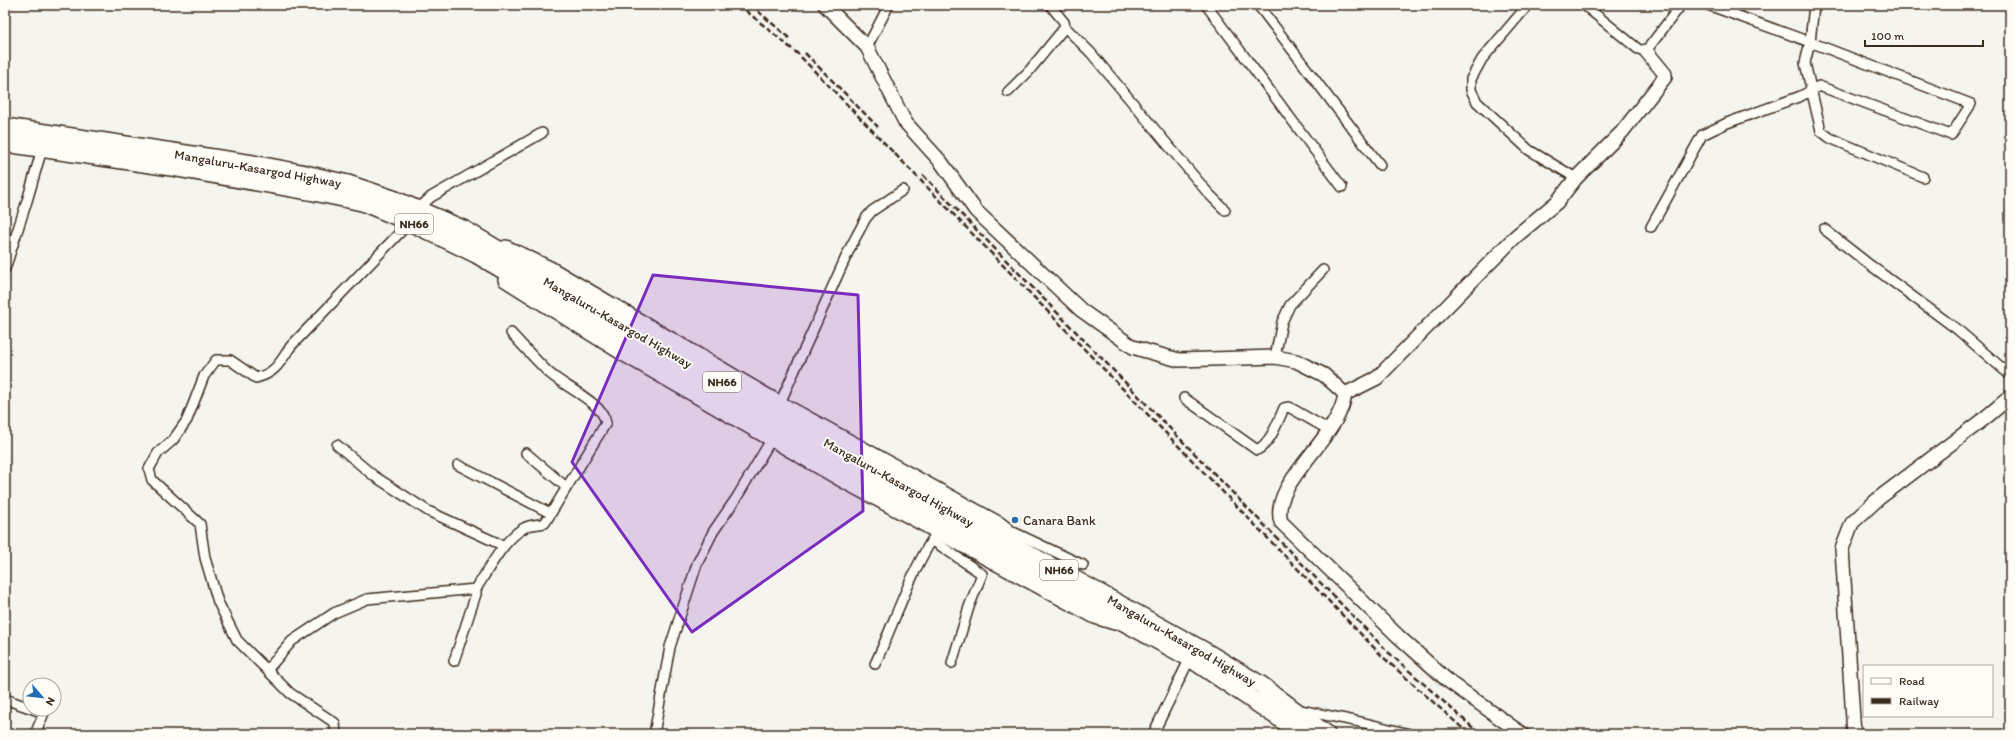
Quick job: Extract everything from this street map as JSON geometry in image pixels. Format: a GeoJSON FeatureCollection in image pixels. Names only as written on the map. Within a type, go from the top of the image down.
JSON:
{"type":"FeatureCollection","features":[{"type":"Feature","properties":{"kind":"highway","name":"Mangaluru-Kasargod Highway"},"geometry":{"type":"LineString","coordinates":[[5,127],[253,164],[348,184],[480,248],[780,420],[1137,629],[1190,658],[1289,722],[1304,734]]}},
{"type":"Feature","properties":{"kind":"highway","name":"Mangaluru-Kasargod Highway"},"geometry":{"type":"LineString","coordinates":[[5,144],[172,167],[314,192],[414,215]]}},
{"type":"Feature","properties":{"kind":"highway","name":"Mangaluru-Kasargod Highway"},"geometry":{"type":"LineString","coordinates":[[780,420],[1020,549],[1206,652],[1261,685],[1289,722],[1326,734]]}},
{"type":"Feature","properties":{"kind":"street"},"geometry":{"type":"LineString","coordinates":[[825,5],[867,47],[905,122],[941,162],[976,211],[1081,310],[1133,347],[1178,360],[1275,357],[1296,361],[1324,375],[1345,394]]}},
{"type":"Feature","properties":{"kind":"street"},"geometry":{"type":"LineString","coordinates":[[867,47],[890,5]]}},
{"type":"Feature","properties":{"kind":"street"},"geometry":{"type":"LineString","coordinates":[[1050,5],[1064,22],[1065,27],[1091,53],[1208,193],[1225,210]]}},
{"type":"Feature","properties":{"kind":"street"},"geometry":{"type":"LineString","coordinates":[[1206,5],[1342,187]]}},
{"type":"Feature","properties":{"kind":"street"},"geometry":{"type":"LineString","coordinates":[[1258,5],[1380,165]]}},
{"type":"Feature","properties":{"kind":"street"},"geometry":{"type":"LineString","coordinates":[[1528,5],[1482,59],[1470,79],[1472,90],[1477,102],[1529,150],[1576,178]]}},
{"type":"Feature","properties":{"kind":"street"},"geometry":{"type":"LineString","coordinates":[[1522,734],[1447,680],[1398,636],[1281,522],[1278,512],[1280,500],[1289,484],[1329,430],[1341,410],[1345,394],[1377,378],[1515,237],[1557,202],[1576,178],[1622,132],[1665,77],[1665,74],[1646,51],[1638,49],[1584,5]]}},
{"type":"Feature","properties":{"kind":"street"},"geometry":{"type":"LineString","coordinates":[[1646,51],[1680,5]]}},
{"type":"Feature","properties":{"kind":"street"},"geometry":{"type":"LineString","coordinates":[[1651,227],[1702,135],[1727,123],[1801,96],[1819,86],[1950,135],[1971,104],[1810,42],[1708,5]]}},
{"type":"Feature","properties":{"kind":"street"},"geometry":{"type":"LineString","coordinates":[[1814,5],[1810,42],[1805,63],[1810,90],[1821,131],[1830,138],[1923,177]]}},
{"type":"Feature","properties":{"kind":"street"},"geometry":{"type":"LineString","coordinates":[[1008,92],[1029,71],[1065,27]]}},
{"type":"Feature","properties":{"kind":"street"},"geometry":{"type":"LineString","coordinates":[[336,734],[335,723],[290,693],[237,640],[218,602],[205,558],[200,524],[152,480],[150,469],[158,453],[173,440],[187,420],[204,376],[216,360],[230,360],[256,378],[268,375],[280,362],[291,346],[431,197],[542,133]]}},
{"type":"Feature","properties":{"kind":"street"},"geometry":{"type":"LineString","coordinates":[[5,269],[42,149]]}},
{"type":"Feature","properties":{"kind":"street"},"geometry":{"type":"LineString","coordinates":[[654,734],[670,647],[697,564],[713,532],[737,497],[780,420],[850,248],[866,218],[872,211],[903,190]]}},
{"type":"Feature","properties":{"kind":"street"},"geometry":{"type":"LineString","coordinates":[[1824,229],[1958,330],[2010,375]]}},
{"type":"Feature","properties":{"kind":"street"},"geometry":{"type":"LineString","coordinates":[[480,248],[492,271],[540,303],[630,358],[780,420],[1083,565]]}},
{"type":"Feature","properties":{"kind":"street"},"geometry":{"type":"LineString","coordinates":[[1275,357],[1282,322],[1290,305],[1324,270]]}},
{"type":"Feature","properties":{"kind":"street"},"geometry":{"type":"LineString","coordinates":[[454,661],[476,594],[476,589],[504,546],[523,528],[545,523],[550,513],[565,493],[566,487],[606,423],[605,416],[588,400],[549,373],[512,334]]}},
{"type":"Feature","properties":{"kind":"street"},"geometry":{"type":"LineString","coordinates":[[1854,734],[1842,548],[1852,523],[1879,498],[1985,418],[2010,397]]}},
{"type":"Feature","properties":{"kind":"street"},"geometry":{"type":"LineString","coordinates":[[1184,398],[1257,450],[1262,447],[1274,430],[1284,408],[1289,407],[1329,430]]}},
{"type":"Feature","properties":{"kind":"street"},"geometry":{"type":"LineString","coordinates":[[780,420],[845,482],[935,536],[1095,617],[1137,629]]}},
{"type":"Feature","properties":{"kind":"street"},"geometry":{"type":"LineString","coordinates":[[337,445],[374,476],[428,511],[504,546]]}},
{"type":"Feature","properties":{"kind":"street"},"geometry":{"type":"LineString","coordinates":[[526,453],[566,487]]}},
{"type":"Feature","properties":{"kind":"street"},"geometry":{"type":"LineString","coordinates":[[458,465],[550,513]]}},
{"type":"Feature","properties":{"kind":"street"},"geometry":{"type":"LineString","coordinates":[[1009,530],[1020,549]]}},
{"type":"Feature","properties":{"kind":"street"},"geometry":{"type":"LineString","coordinates":[[935,536],[982,574],[969,606],[952,663]]}},
{"type":"Feature","properties":{"kind":"street"},"geometry":{"type":"LineString","coordinates":[[875,664],[888,637],[902,598],[935,536]]}},
{"type":"Feature","properties":{"kind":"street"},"geometry":{"type":"LineString","coordinates":[[267,670],[292,641],[334,613],[367,599],[476,589]]}},
{"type":"Feature","properties":{"kind":"street"},"geometry":{"type":"LineString","coordinates":[[1153,734],[1190,658]]}},
{"type":"Feature","properties":{"kind":"street"},"geometry":{"type":"LineString","coordinates":[[5,699],[22,705]]}},
{"type":"Feature","properties":{"kind":"street"},"geometry":{"type":"LineString","coordinates":[[35,734],[42,717]]}},
{"type":"Feature","properties":{"kind":"street"},"geometry":{"type":"LineString","coordinates":[[1289,722],[1365,723],[1410,734]]}},
{"type":"Feature","properties":{"kind":"highlighted area"},"geometry":{"type":"Polygon","coordinates":[[[653,275],[858,295],[863,511],[692,632],[572,462],[653,275]]]}},
{"type":"Feature","properties":{"kind":"railway"},"geometry":{"type":"LineString","coordinates":[[739,5],[798,54],[1384,658],[1469,734]]}},
{"type":"Feature","properties":{"kind":"railway"},"geometry":{"type":"LineString","coordinates":[[751,5],[789,38]]}},
{"type":"Feature","properties":{"kind":"railway"},"geometry":{"type":"LineString","coordinates":[[805,53],[878,127]]}},
{"type":"Feature","properties":{"kind":"railway"},"geometry":{"type":"LineString","coordinates":[[923,175],[1388,652],[1480,734]]}},
{"type":"Feature","properties":{"kind":"place","name":"Canara Bank"},"geometry":{"type":"Point","coordinates":[1015,520]}}]}
